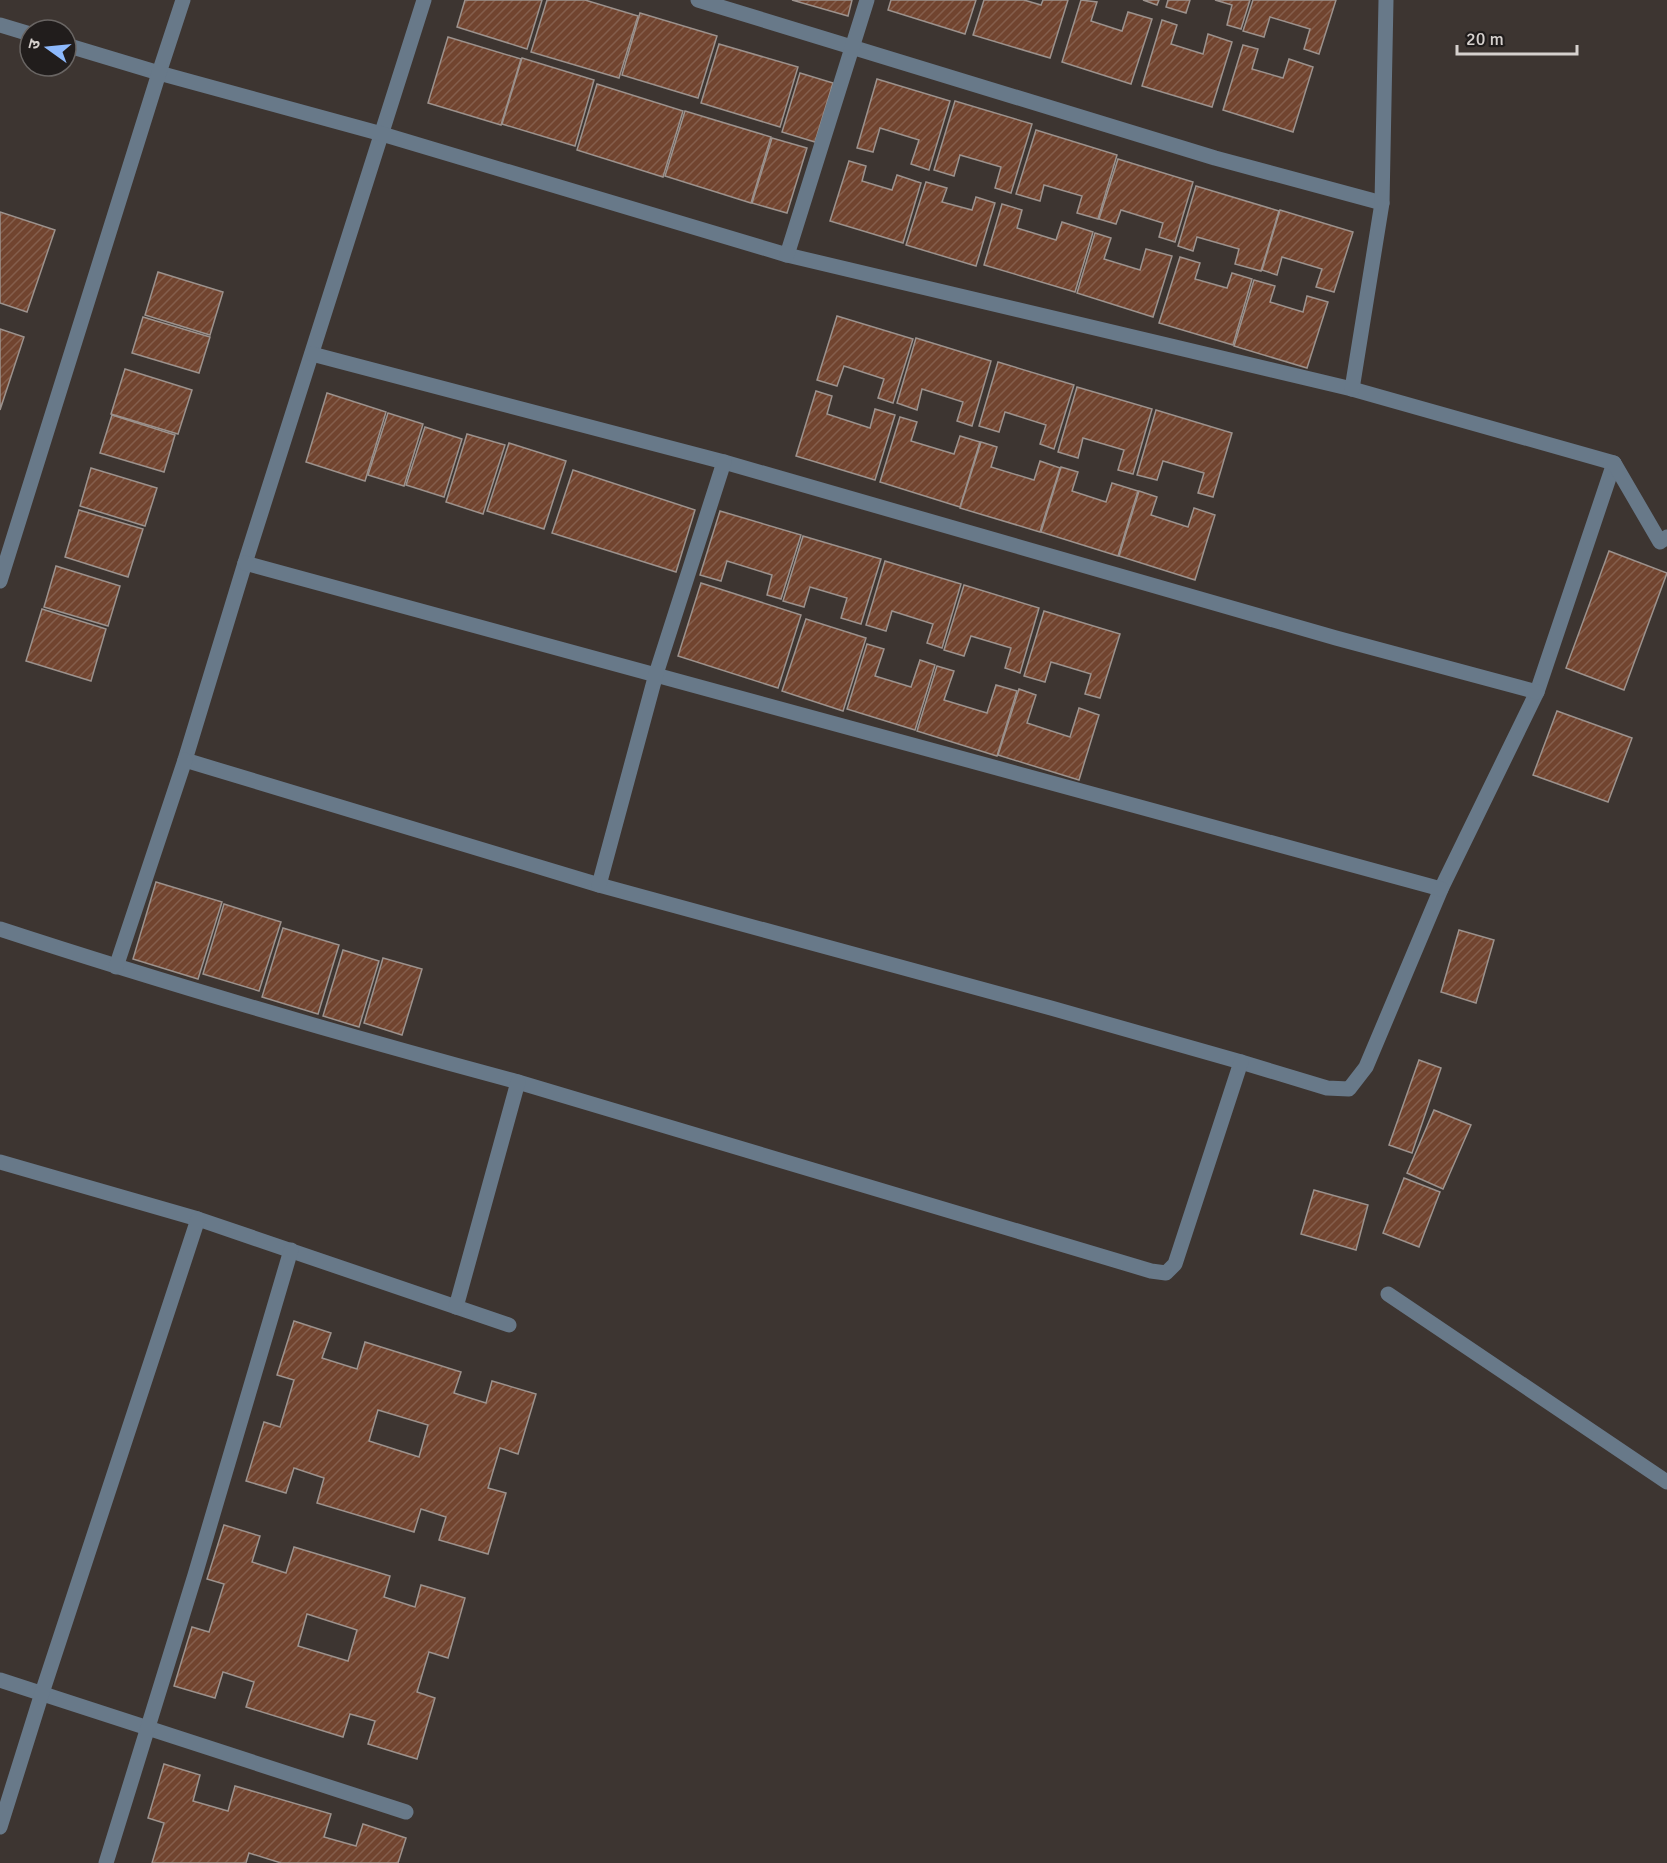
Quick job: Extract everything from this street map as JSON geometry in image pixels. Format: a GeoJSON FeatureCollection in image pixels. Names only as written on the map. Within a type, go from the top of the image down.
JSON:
{"type":"FeatureCollection","features":[{"type":"Feature","properties":{"kind":"street"},"geometry":{"type":"LineString","coordinates":[[0,581],[183,0]]}},
{"type":"Feature","properties":{"kind":"street"},"geometry":{"type":"LineString","coordinates":[[116,967],[185,760],[245,563],[424,0]]}},
{"type":"Feature","properties":{"kind":"street"},"geometry":{"type":"LineString","coordinates":[[698,0],[1215,158],[1382,202]]}},
{"type":"Feature","properties":{"kind":"street"},"geometry":{"type":"LineString","coordinates":[[787,255],[867,0]]}},
{"type":"Feature","properties":{"kind":"street"},"geometry":{"type":"LineString","coordinates":[[1352,389],[1382,202],[1386,0]]}},
{"type":"Feature","properties":{"kind":"street"},"geometry":{"type":"LineString","coordinates":[[0,24],[18,30]]}},
{"type":"Feature","properties":{"kind":"street"},"geometry":{"type":"LineString","coordinates":[[78,49],[382,134],[787,255],[1352,389],[1614,464],[1660,542],[1667,537]]}},
{"type":"Feature","properties":{"kind":"street"},"geometry":{"type":"LineString","coordinates":[[312,354],[724,462],[1336,638],[1537,692]]}},
{"type":"Feature","properties":{"kind":"street"},"geometry":{"type":"LineString","coordinates":[[599,885],[656,674],[724,462]]}},
{"type":"Feature","properties":{"kind":"street"},"geometry":{"type":"LineString","coordinates":[[185,760],[599,885],[1327,1088],[1349,1089],[1366,1067],[1441,889],[1537,692],[1614,464]]}},
{"type":"Feature","properties":{"kind":"street"},"geometry":{"type":"LineString","coordinates":[[245,563],[1441,889]]}},
{"type":"Feature","properties":{"kind":"street"},"geometry":{"type":"LineString","coordinates":[[0,929],[116,967],[518,1082],[1151,1271],[1166,1273],[1175,1264],[1240,1062]]}},
{"type":"Feature","properties":{"kind":"street"},"geometry":{"type":"LineString","coordinates":[[456,1307],[518,1082]]}},
{"type":"Feature","properties":{"kind":"street"},"geometry":{"type":"LineString","coordinates":[[0,1162],[198,1219],[509,1325]]}},
{"type":"Feature","properties":{"kind":"street"},"geometry":{"type":"LineString","coordinates":[[0,1827],[198,1219]]}},
{"type":"Feature","properties":{"kind":"street"},"geometry":{"type":"LineString","coordinates":[[106,1863],[149,1728],[291,1250]]}},
{"type":"Feature","properties":{"kind":"street"},"geometry":{"type":"LineString","coordinates":[[1388,1294],[1667,1482]]}},
{"type":"Feature","properties":{"kind":"street"},"geometry":{"type":"LineString","coordinates":[[0,1680],[406,1812]]}},
{"type":"Feature","properties":{"kind":"building"},"geometry":{"type":"Polygon","coordinates":[[[465,0],[542,0],[527,49],[457,27],[465,0]]]}},
{"type":"Feature","properties":{"kind":"building"},"geometry":{"type":"Polygon","coordinates":[[[547,0],[585,0],[638,16],[619,78],[531,52],[547,0]]]}},
{"type":"Feature","properties":{"kind":"building"},"geometry":{"type":"Polygon","coordinates":[[[792,0],[852,0],[848,16],[792,0]]]}},
{"type":"Feature","properties":{"kind":"building"},"geometry":{"type":"Polygon","coordinates":[[[891,0],[976,0],[965,34],[888,10],[891,0]]]}},
{"type":"Feature","properties":{"kind":"building"},"geometry":{"type":"Polygon","coordinates":[[[984,0],[1024,0],[1041,5],[1043,0],[1068,0],[1050,58],[973,35],[984,0]]]}},
{"type":"Feature","properties":{"kind":"building"},"geometry":{"type":"Polygon","coordinates":[[[1081,0],[1097,2],[1091,21],[1122,31],[1128,12],[1152,19],[1131,84],[1062,62],[1081,0]]]}},
{"type":"Feature","properties":{"kind":"building"},"geometry":{"type":"Polygon","coordinates":[[[1143,0],[1159,0],[1157,5],[1143,0]]]}},
{"type":"Feature","properties":{"kind":"building"},"geometry":{"type":"Polygon","coordinates":[[[1168,0],[1190,0],[1186,13],[1166,7],[1168,0]]]}},
{"type":"Feature","properties":{"kind":"building"},"geometry":{"type":"Polygon","coordinates":[[[1215,0],[1250,0],[1241,29],[1227,25],[1232,5],[1215,0]]]}},
{"type":"Feature","properties":{"kind":"building"},"geometry":{"type":"Polygon","coordinates":[[[1253,0],[1336,0],[1319,54],[1304,49],[1310,29],[1270,17],[1264,37],[1243,31],[1253,0]]]}},
{"type":"Feature","properties":{"kind":"building"},"geometry":{"type":"Polygon","coordinates":[[[640,13],[717,36],[698,98],[622,75],[640,13]]]}},
{"type":"Feature","properties":{"kind":"building"},"geometry":{"type":"Polygon","coordinates":[[[1162,20],[1177,25],[1171,44],[1203,54],[1208,34],[1232,42],[1212,107],[1142,86],[1162,20]]]}},
{"type":"Feature","properties":{"kind":"building"},"geometry":{"type":"Polygon","coordinates":[[[448,37],[521,59],[501,125],[428,103],[448,37]]]}},
{"type":"Feature","properties":{"kind":"building"},"geometry":{"type":"Polygon","coordinates":[[[719,44],[798,67],[780,127],[701,103],[719,44]]]}},
{"type":"Feature","properties":{"kind":"building"},"geometry":{"type":"Polygon","coordinates":[[[1243,45],[1258,49],[1252,69],[1283,78],[1289,59],[1313,67],[1293,132],[1223,110],[1243,45]]]}},
{"type":"Feature","properties":{"kind":"building"},"geometry":{"type":"Polygon","coordinates":[[[522,58],[594,80],[575,146],[502,124],[522,58]]]}},
{"type":"Feature","properties":{"kind":"building"},"geometry":{"type":"Polygon","coordinates":[[[800,73],[833,83],[815,142],[782,132],[800,73]]]}},
{"type":"Feature","properties":{"kind":"building"},"geometry":{"type":"Polygon","coordinates":[[[877,79],[950,101],[929,170],[911,164],[919,140],[880,128],[873,152],[857,148],[877,79]]]}},
{"type":"Feature","properties":{"kind":"building"},"geometry":{"type":"Polygon","coordinates":[[[597,84],[683,111],[663,177],[577,150],[597,84]]]}},
{"type":"Feature","properties":{"kind":"building"},"geometry":{"type":"Polygon","coordinates":[[[955,101],[1032,124],[1011,193],[995,188],[1001,167],[960,155],[954,176],[934,170],[955,101]]]}},
{"type":"Feature","properties":{"kind":"building"},"geometry":{"type":"Polygon","coordinates":[[[685,111],[771,137],[751,203],[665,176],[685,111]]]}},
{"type":"Feature","properties":{"kind":"building"},"geometry":{"type":"Polygon","coordinates":[[[1036,130],[1117,155],[1098,219],[1077,213],[1082,196],[1044,185],[1040,201],[1016,194],[1036,130]]]}},
{"type":"Feature","properties":{"kind":"building"},"geometry":{"type":"Polygon","coordinates":[[[772,138],[807,148],[787,213],[752,203],[772,138]]]}},
{"type":"Feature","properties":{"kind":"building"},"geometry":{"type":"Polygon","coordinates":[[[1118,159],[1193,182],[1175,242],[1159,237],[1163,223],[1121,210],[1116,224],[1099,219],[1118,159]]]}},
{"type":"Feature","properties":{"kind":"building"},"geometry":{"type":"Polygon","coordinates":[[[849,161],[866,166],[862,181],[892,190],[897,175],[921,183],[903,243],[830,221],[849,161]]]}},
{"type":"Feature","properties":{"kind":"building"},"geometry":{"type":"Polygon","coordinates":[[[926,182],[947,188],[942,202],[972,210],[976,197],[995,203],[976,266],[906,245],[926,182]]]}},
{"type":"Feature","properties":{"kind":"building"},"geometry":{"type":"Polygon","coordinates":[[[1196,186],[1279,211],[1261,271],[1235,264],[1239,249],[1197,237],[1193,251],[1178,246],[1196,186]]]}},
{"type":"Feature","properties":{"kind":"building"},"geometry":{"type":"Polygon","coordinates":[[[1002,204],[1022,210],[1017,228],[1056,240],[1062,222],[1093,232],[1075,292],[984,265],[1002,204]]]}},
{"type":"Feature","properties":{"kind":"building"},"geometry":{"type":"Polygon","coordinates":[[[1280,210],[1353,232],[1334,292],[1316,287],[1322,269],[1282,257],[1277,275],[1262,270],[1280,210]]]}},
{"type":"Feature","properties":{"kind":"building"},"geometry":{"type":"Polygon","coordinates":[[[0,212],[55,230],[27,312],[0,303],[0,212]]]}},
{"type":"Feature","properties":{"kind":"building"},"geometry":{"type":"Polygon","coordinates":[[[1095,233],[1111,238],[1104,259],[1140,270],[1146,249],[1172,256],[1153,317],[1077,293],[1095,233]]]}},
{"type":"Feature","properties":{"kind":"building"},"geometry":{"type":"Polygon","coordinates":[[[1180,257],[1200,263],[1195,279],[1227,288],[1232,273],[1252,279],[1233,345],[1159,323],[1180,257]]]}},
{"type":"Feature","properties":{"kind":"building"},"geometry":{"type":"Polygon","coordinates":[[[158,272],[223,292],[210,335],[145,315],[158,272]]]}},
{"type":"Feature","properties":{"kind":"building"},"geometry":{"type":"Polygon","coordinates":[[[1254,280],[1275,286],[1270,302],[1303,312],[1307,296],[1328,302],[1307,368],[1234,346],[1254,280]]]}},
{"type":"Feature","properties":{"kind":"building"},"geometry":{"type":"Polygon","coordinates":[[[837,316],[913,339],[893,403],[878,398],[884,379],[844,366],[837,386],[817,380],[837,316]]]}},
{"type":"Feature","properties":{"kind":"building"},"geometry":{"type":"Polygon","coordinates":[[[143,317],[210,337],[199,373],[132,353],[143,317]]]}},
{"type":"Feature","properties":{"kind":"building"},"geometry":{"type":"Polygon","coordinates":[[[0,329],[24,337],[0,410],[0,329]]]}},
{"type":"Feature","properties":{"kind":"building"},"geometry":{"type":"Polygon","coordinates":[[[916,338],[991,361],[972,426],[957,421],[963,402],[922,389],[917,410],[897,403],[916,338]]]}},
{"type":"Feature","properties":{"kind":"building"},"geometry":{"type":"Polygon","coordinates":[[[998,362],[1074,385],[1054,449],[1040,444],[1046,425],[1005,412],[999,432],[979,426],[998,362]]]}},
{"type":"Feature","properties":{"kind":"building"},"geometry":{"type":"Polygon","coordinates":[[[125,369],[192,390],[178,434],[111,414],[125,369]]]}},
{"type":"Feature","properties":{"kind":"building"},"geometry":{"type":"Polygon","coordinates":[[[1077,387],[1152,409],[1133,474],[1118,470],[1124,450],[1083,438],[1078,458],[1058,452],[1077,387]]]}},
{"type":"Feature","properties":{"kind":"building"},"geometry":{"type":"Polygon","coordinates":[[[816,391],[832,396],[827,414],[870,428],[875,409],[895,415],[875,480],[796,456],[816,391]]]}},
{"type":"Feature","properties":{"kind":"building"},"geometry":{"type":"Polygon","coordinates":[[[327,393],[386,412],[365,481],[306,462],[327,393]]]}},
{"type":"Feature","properties":{"kind":"building"},"geometry":{"type":"Polygon","coordinates":[[[1156,410],[1232,433],[1213,497],[1198,493],[1204,473],[1163,461],[1157,480],[1137,475],[1156,410]]]}},
{"type":"Feature","properties":{"kind":"building"},"geometry":{"type":"Polygon","coordinates":[[[388,413],[423,424],[404,486],[368,475],[388,413]]]}},
{"type":"Feature","properties":{"kind":"building"},"geometry":{"type":"Polygon","coordinates":[[[112,415],[175,435],[164,472],[100,453],[112,415]]]}},
{"type":"Feature","properties":{"kind":"building"},"geometry":{"type":"Polygon","coordinates":[[[900,417],[917,422],[911,441],[954,454],[960,436],[980,442],[960,507],[880,482],[900,417]]]}},
{"type":"Feature","properties":{"kind":"building"},"geometry":{"type":"Polygon","coordinates":[[[425,427],[462,439],[444,497],[406,485],[425,427]]]}},
{"type":"Feature","properties":{"kind":"building"},"geometry":{"type":"Polygon","coordinates":[[[467,434],[505,445],[483,514],[446,502],[467,434]]]}},
{"type":"Feature","properties":{"kind":"building"},"geometry":{"type":"Polygon","coordinates":[[[981,442],[997,447],[991,467],[1034,480],[1040,461],[1060,468],[1040,532],[960,508],[981,442]]]}},
{"type":"Feature","properties":{"kind":"building"},"geometry":{"type":"Polygon","coordinates":[[[509,443],[566,461],[544,529],[487,511],[509,443]]]}},
{"type":"Feature","properties":{"kind":"building"},"geometry":{"type":"Polygon","coordinates":[[[1061,467],[1078,472],[1072,491],[1106,502],[1112,483],[1138,491],[1118,556],[1041,532],[1061,467]]]}},
{"type":"Feature","properties":{"kind":"building"},"geometry":{"type":"Polygon","coordinates":[[[91,468],[157,488],[145,526],[80,506],[91,468]]]}},
{"type":"Feature","properties":{"kind":"building"},"geometry":{"type":"Polygon","coordinates":[[[573,470],[695,510],[676,572],[552,533],[573,470]]]}},
{"type":"Feature","properties":{"kind":"building"},"geometry":{"type":"Polygon","coordinates":[[[1139,491],[1157,497],[1151,515],[1188,527],[1194,508],[1215,515],[1195,580],[1119,556],[1139,491]]]}},
{"type":"Feature","properties":{"kind":"building"},"geometry":{"type":"Polygon","coordinates":[[[79,510],[143,529],[128,577],[65,557],[79,510]]]}},
{"type":"Feature","properties":{"kind":"building"},"geometry":{"type":"Polygon","coordinates":[[[720,511],[801,535],[781,599],[767,595],[772,575],[727,561],[721,581],[700,575],[720,511]]]}},
{"type":"Feature","properties":{"kind":"building"},"geometry":{"type":"Polygon","coordinates":[[[803,536],[881,559],[861,624],[841,618],[847,598],[810,587],[804,607],[783,601],[803,536]]]}},
{"type":"Feature","properties":{"kind":"building"},"geometry":{"type":"Polygon","coordinates":[[[1609,551],[1667,573],[1624,690],[1566,668],[1609,551]]]}},
{"type":"Feature","properties":{"kind":"building"},"geometry":{"type":"Polygon","coordinates":[[[885,561],[961,584],[942,648],[927,643],[933,624],[892,611],[886,631],[866,625],[885,561]]]}},
{"type":"Feature","properties":{"kind":"building"},"geometry":{"type":"Polygon","coordinates":[[[56,566],[120,586],[108,626],[44,607],[56,566]]]}},
{"type":"Feature","properties":{"kind":"building"},"geometry":{"type":"Polygon","coordinates":[[[701,583],[801,615],[778,688],[678,656],[701,583]]]}},
{"type":"Feature","properties":{"kind":"building"},"geometry":{"type":"Polygon","coordinates":[[[964,585],[1039,608],[1020,673],[1005,668],[1011,648],[971,636],[964,656],[944,650],[964,585]]]}},
{"type":"Feature","properties":{"kind":"building"},"geometry":{"type":"Polygon","coordinates":[[[42,609],[106,629],[91,681],[26,661],[42,609]]]}},
{"type":"Feature","properties":{"kind":"building"},"geometry":{"type":"Polygon","coordinates":[[[1044,611],[1120,634],[1100,698],[1085,694],[1091,674],[1051,662],[1045,682],[1024,676],[1044,611]]]}},
{"type":"Feature","properties":{"kind":"building"},"geometry":{"type":"Polygon","coordinates":[[[806,619],[866,638],[843,711],[782,691],[806,619]]]}},
{"type":"Feature","properties":{"kind":"building"},"geometry":{"type":"Polygon","coordinates":[[[867,644],[884,649],[875,676],[911,687],[920,660],[935,665],[915,730],[847,709],[867,644]]]}},
{"type":"Feature","properties":{"kind":"building"},"geometry":{"type":"Polygon","coordinates":[[[937,666],[954,671],[944,700],[987,713],[996,685],[1017,691],[997,756],[917,731],[937,666]]]}},
{"type":"Feature","properties":{"kind":"building"},"geometry":{"type":"Polygon","coordinates":[[[1019,689],[1036,695],[1027,723],[1070,737],[1079,708],[1099,715],[1079,780],[998,755],[1019,689]]]}},
{"type":"Feature","properties":{"kind":"building"},"geometry":{"type":"Polygon","coordinates":[[[1557,711],[1632,738],[1608,802],[1533,775],[1557,711]]]}},
{"type":"Feature","properties":{"kind":"building"},"geometry":{"type":"Polygon","coordinates":[[[156,882],[222,902],[198,979],[133,959],[156,882]]]}},
{"type":"Feature","properties":{"kind":"building"},"geometry":{"type":"Polygon","coordinates":[[[224,904],[281,922],[259,991],[203,974],[224,904]]]}},
{"type":"Feature","properties":{"kind":"building"},"geometry":{"type":"Polygon","coordinates":[[[283,928],[339,945],[318,1014],[262,997],[283,928]]]}},
{"type":"Feature","properties":{"kind":"building"},"geometry":{"type":"Polygon","coordinates":[[[1459,930],[1494,940],[1476,1003],[1441,992],[1459,930]]]}},
{"type":"Feature","properties":{"kind":"building"},"geometry":{"type":"Polygon","coordinates":[[[343,950],[379,961],[359,1027],[323,1016],[343,950]]]}},
{"type":"Feature","properties":{"kind":"building"},"geometry":{"type":"Polygon","coordinates":[[[383,958],[422,969],[402,1035],[364,1023],[383,958]]]}},
{"type":"Feature","properties":{"kind":"building"},"geometry":{"type":"Polygon","coordinates":[[[1419,1060],[1441,1068],[1412,1153],[1389,1145],[1419,1060]]]}},
{"type":"Feature","properties":{"kind":"building"},"geometry":{"type":"Polygon","coordinates":[[[1434,1110],[1471,1125],[1443,1189],[1407,1173],[1434,1110]]]}},
{"type":"Feature","properties":{"kind":"building"},"geometry":{"type":"Polygon","coordinates":[[[1404,1178],[1440,1192],[1419,1247],[1383,1233],[1404,1178]]]}},
{"type":"Feature","properties":{"kind":"building"},"geometry":{"type":"Polygon","coordinates":[[[1314,1190],[1368,1205],[1356,1250],[1301,1234],[1314,1190]]]}},
{"type":"Feature","properties":{"kind":"building"},"geometry":{"type":"Polygon","coordinates":[[[294,1321],[331,1333],[322,1358],[357,1369],[365,1342],[461,1372],[454,1393],[486,1403],[492,1381],[536,1394],[518,1454],[500,1448],[488,1488],[506,1493],[488,1554],[439,1540],[446,1517],[421,1509],[414,1532],[317,1503],[324,1478],[294,1468],[286,1493],[246,1481],[264,1422],[280,1427],[294,1380],[277,1375],[294,1321]],[[378,1410],[369,1441],[419,1457],[428,1425],[378,1410]]]}},
{"type":"Feature","properties":{"kind":"building"},"geometry":{"type":"Polygon","coordinates":[[[224,1525],[260,1536],[252,1562],[286,1573],[294,1547],[390,1576],[384,1597],[415,1607],[421,1585],[465,1598],[448,1658],[429,1652],[417,1692],[435,1698],[417,1759],[368,1744],[375,1721],[350,1714],[343,1737],[246,1707],[254,1682],[223,1672],[215,1698],[174,1686],[192,1627],[209,1632],[224,1584],[207,1579],[224,1525]],[[307,1614],[298,1646],[348,1661],[357,1630],[307,1614]]]}},
{"type":"Feature","properties":{"kind":"building"},"geometry":{"type":"Polygon","coordinates":[[[164,1764],[200,1775],[193,1801],[228,1811],[235,1786],[331,1814],[324,1837],[356,1846],[363,1824],[406,1838],[398,1863],[281,1863],[249,1853],[246,1863],[152,1863],[164,1823],[148,1818],[164,1764]]]}}]}
